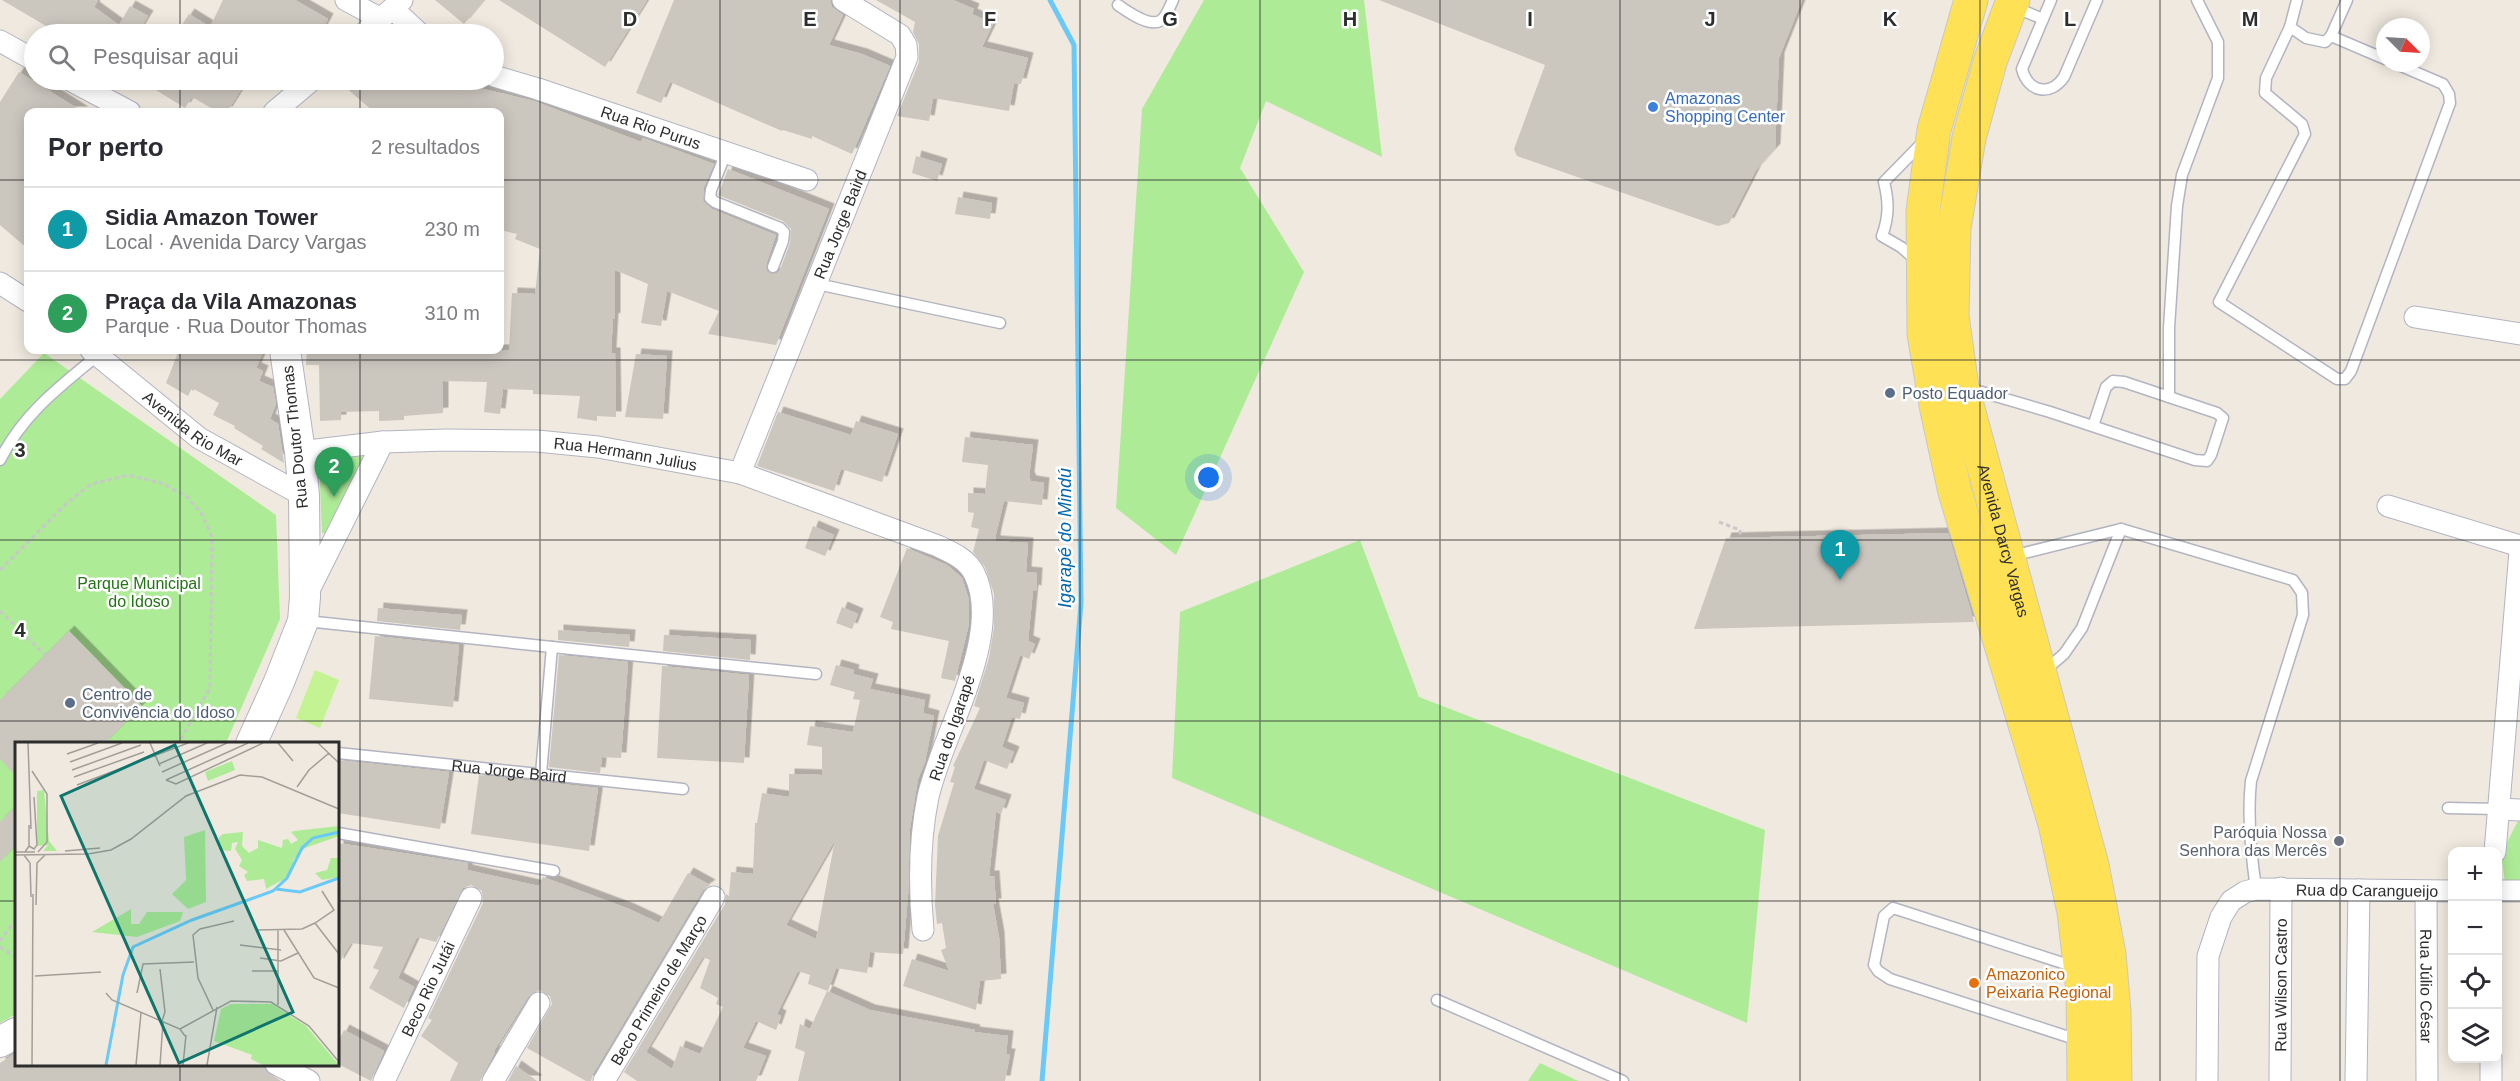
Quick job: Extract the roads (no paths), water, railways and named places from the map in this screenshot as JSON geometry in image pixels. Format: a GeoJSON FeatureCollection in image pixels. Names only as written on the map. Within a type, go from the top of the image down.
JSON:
{"type":"FeatureCollection","features":[{"type":"Feature","properties":{"kind":"main road","name":"Avenida Darcy Vargas"},"geometry":{"type":"LineString","coordinates":[[1971,0],[1934,130],[1923,211],[1921,265],[1924,334],[1937,410],[1955,492],[2055,824],[2074,912],[2081,969],[2085,1042],[2084,1081]]}},
{"type":"Feature","properties":{"kind":"main road","name":"Avenida Darcy Vargas"},"geometry":{"type":"LineString","coordinates":[[2012,3],[1990,62],[1969,138],[1954,228],[1952,316],[1962,387],[2092,866],[2109,954],[2114,1011],[2115,1081]]}},
{"type":"Feature","properties":{"kind":"street"},"geometry":{"type":"LineString","coordinates":[[345,0],[392,9],[409,24]]}},
{"type":"Feature","properties":{"kind":"street","name":"Rua Jorge Baird"},"geometry":{"type":"LineString","coordinates":[[740,473],[907,57],[906,45],[900,35],[843,0]]}},
{"type":"Feature","properties":{"kind":"street"},"geometry":{"type":"LineString","coordinates":[[375,24],[392,9]]}},
{"type":"Feature","properties":{"kind":"street"},"geometry":{"type":"LineString","coordinates":[[0,41],[24,54]]}},
{"type":"Feature","properties":{"kind":"street","name":"Rua Rio Purus"},"geometry":{"type":"LineString","coordinates":[[504,79],[807,180]]}},
{"type":"Feature","properties":{"kind":"street"},"geometry":{"type":"LineString","coordinates":[[89,90],[122,108]]}},
{"type":"Feature","properties":{"kind":"street"},"geometry":{"type":"LineString","coordinates":[[279,108],[300,90]]}},
{"type":"Feature","properties":{"kind":"street"},"geometry":{"type":"LineString","coordinates":[[0,283],[24,298]]}},
{"type":"Feature","properties":{"kind":"street"},"geometry":{"type":"LineString","coordinates":[[2415,317],[2520,334]]}},
{"type":"Feature","properties":{"kind":"street","name":"Avenida Rio Mar"},"geometry":{"type":"LineString","coordinates":[[97,354],[200,438],[304,496]]}},
{"type":"Feature","properties":{"kind":"street","name":"Rua Doutor Thomas"},"geometry":{"type":"LineString","coordinates":[[286,354],[304,496],[304,609]]}},
{"type":"Feature","properties":{"kind":"street","name":"Rua Hermann Julius"},"geometry":{"type":"LineString","coordinates":[[300,452],[382,442],[537,441],[598,447],[740,473],[938,546]]}},
{"type":"Feature","properties":{"kind":"street","name":"Rua Doutor Thomas"},"geometry":{"type":"LineString","coordinates":[[252,742],[279,682],[304,609],[382,442]]}},
{"type":"Feature","properties":{"kind":"street"},"geometry":{"type":"LineString","coordinates":[[2388,506],[2520,546]]}},
{"type":"Feature","properties":{"kind":"street","name":"Rua do Igarapé"},"geometry":{"type":"LineString","coordinates":[[923,930],[920,900],[921,845],[928,797],[978,650],[983,609],[974,571],[960,556],[938,546]]}},
{"type":"Feature","properties":{"kind":"street"},"geometry":{"type":"LineString","coordinates":[[2495,847],[2520,552]]}},
{"type":"Feature","properties":{"kind":"street"},"geometry":{"type":"LineString","coordinates":[[2499,809],[2520,810]]}},
{"type":"Feature","properties":{"kind":"street","name":"Rua Wilson Castro"},"geometry":{"type":"LineString","coordinates":[[2280,1081],[2282,888]]}},
{"type":"Feature","properties":{"kind":"street"},"geometry":{"type":"LineString","coordinates":[[2207,1081],[2208,956],[2221,917],[2231,901],[2245,892],[2256,889]]}},
{"type":"Feature","properties":{"kind":"street","name":"Rua do Carangueijo"},"geometry":{"type":"LineString","coordinates":[[2256,889],[2448,891]]}},
{"type":"Feature","properties":{"kind":"street"},"geometry":{"type":"LineString","coordinates":[[2356,1081],[2359,890]]}},
{"type":"Feature","properties":{"kind":"street"},"geometry":{"type":"LineString","coordinates":[[2502,891],[2520,891]]}},
{"type":"Feature","properties":{"kind":"street","name":"Rua Júlio César"},"geometry":{"type":"LineString","coordinates":[[2426,892],[2427,1081]]}},
{"type":"Feature","properties":{"kind":"street","name":"Beco Primeiro de Março"},"geometry":{"type":"LineString","coordinates":[[604,1081],[714,897]]}},
{"type":"Feature","properties":{"kind":"street","name":"Beco Rio Jutái"},"geometry":{"type":"LineString","coordinates":[[384,1081],[471,898]]}},
{"type":"Feature","properties":{"kind":"street"},"geometry":{"type":"LineString","coordinates":[[493,1081],[539,1003]]}},
{"type":"Feature","properties":{"kind":"street"},"geometry":{"type":"LineString","coordinates":[[0,1042],[15,1034]]}},
{"type":"Feature","properties":{"kind":"street"},"geometry":{"type":"LineString","coordinates":[[2491,1063],[2491,1081]]}},
{"type":"Feature","properties":{"kind":"street"},"geometry":{"type":"LineString","coordinates":[[278,1066],[309,1081]]}},
{"type":"Feature","properties":{"kind":"lane"},"geometry":{"type":"LineString","coordinates":[[1118,5],[1152,22],[1159,22],[1173,0]]}},
{"type":"Feature","properties":{"kind":"lane"},"geometry":{"type":"LineString","coordinates":[[2051,0],[2022,69],[2029,82],[2042,90],[2055,88],[2064,77],[2097,0]]}},
{"type":"Feature","properties":{"kind":"lane"},"geometry":{"type":"LineString","coordinates":[[2169,397],[2169,328],[2177,206],[2182,175],[2218,78],[2218,42],[2198,0]]}},
{"type":"Feature","properties":{"kind":"lane"},"geometry":{"type":"LineString","coordinates":[[2297,0],[2290,27],[2266,78],[2265,93],[2302,124],[2305,134],[2219,302],[2337,379],[2344,379],[2351,371],[2450,103],[2449,94],[2443,84],[2415,72]]}},
{"type":"Feature","properties":{"kind":"lane"},"geometry":{"type":"LineString","coordinates":[[2290,27],[2306,38],[2325,42],[2331,36],[2347,0]]}},
{"type":"Feature","properties":{"kind":"lane"},"geometry":{"type":"LineString","coordinates":[[2012,3],[2043,20]]}},
{"type":"Feature","properties":{"kind":"lane"},"geometry":{"type":"LineString","coordinates":[[2331,36],[2376,55]]}},
{"type":"Feature","properties":{"kind":"lane"},"geometry":{"type":"LineString","coordinates":[[1921,265],[1901,246],[1882,236],[1887,223],[1889,203],[1884,182],[1934,130]]}},
{"type":"Feature","properties":{"kind":"lane"},"geometry":{"type":"LineString","coordinates":[[726,153],[711,190],[711,198],[715,202],[780,228],[784,232],[773,267]]}},
{"type":"Feature","properties":{"kind":"lane"},"geometry":{"type":"LineString","coordinates":[[817,284],[1000,323]]}},
{"type":"Feature","properties":{"kind":"lane"},"geometry":{"type":"LineString","coordinates":[[0,460],[11,438],[25,420],[93,354]]}},
{"type":"Feature","properties":{"kind":"lane"},"geometry":{"type":"LineString","coordinates":[[1962,387],[2093,426],[2194,460],[2207,460],[2211,455],[2223,418],[2217,413],[2124,382],[2113,381],[2106,387],[2093,426]]}},
{"type":"Feature","properties":{"kind":"lane"},"geometry":{"type":"LineString","coordinates":[[2008,556],[2121,529],[2293,580],[2302,593],[2303,615],[2251,781],[2251,841],[2256,889]]}},
{"type":"Feature","properties":{"kind":"lane"},"geometry":{"type":"LineString","coordinates":[[2040,674],[2064,654],[2082,628],[2121,529]]}},
{"type":"Feature","properties":{"kind":"lane"},"geometry":{"type":"LineString","coordinates":[[304,609],[552,647],[816,674]]}},
{"type":"Feature","properties":{"kind":"lane"},"geometry":{"type":"LineString","coordinates":[[541,774],[552,647]]}},
{"type":"Feature","properties":{"kind":"lane","name":"Rua Jorge Baird"},"geometry":{"type":"LineString","coordinates":[[339,753],[683,789]]}},
{"type":"Feature","properties":{"kind":"lane"},"geometry":{"type":"LineString","coordinates":[[2448,807],[2499,809]]}},
{"type":"Feature","properties":{"kind":"lane"},"geometry":{"type":"LineString","coordinates":[[339,833],[554,871]]}},
{"type":"Feature","properties":{"kind":"lane"},"geometry":{"type":"LineString","coordinates":[[2081,969],[1893,908],[1884,916],[1874,965],[1878,971],[1890,979],[2085,1042]]}},
{"type":"Feature","properties":{"kind":"lane"},"geometry":{"type":"LineString","coordinates":[[1437,999],[1623,1081]]}},
{"type":"Feature","properties":{"kind":"waterway","name":"Igarapé do Mindú"},"geometry":{"type":"LineString","coordinates":[[1042,1081],[1081,603],[1074,45],[1050,0]]}},
{"type":"Feature","properties":{"kind":"place","name":"Amazonas Shopping Center"},"geometry":{"type":"Point","coordinates":[1653,107]}},
{"type":"Feature","properties":{"kind":"place","name":"Posto Equador"},"geometry":{"type":"Point","coordinates":[1890,393]}},
{"type":"Feature","properties":{"kind":"place","name":"Praça da Vila Amazonas"},"geometry":{"type":"Point","coordinates":[334,497]}},
{"type":"Feature","properties":{"kind":"place","name":"Sidia Amazon Tower"},"geometry":{"type":"Point","coordinates":[1840,580]}},
{"type":"Feature","properties":{"kind":"place","name":"Centro de Convivência do Idoso"},"geometry":{"type":"Point","coordinates":[70,703]}},
{"type":"Feature","properties":{"kind":"place","name":"Paróquia Nossa Senhora das Mercês"},"geometry":{"type":"Point","coordinates":[2339,841]}},
{"type":"Feature","properties":{"kind":"place","name":"Amazonico Peixaria Regional"},"geometry":{"type":"Point","coordinates":[1974,983]}},
{"type":"Feature","properties":{"kind":"park label","name":"Parque Municipal do Idoso"},"geometry":{"type":"Point","coordinates":[139,592]}}]}
